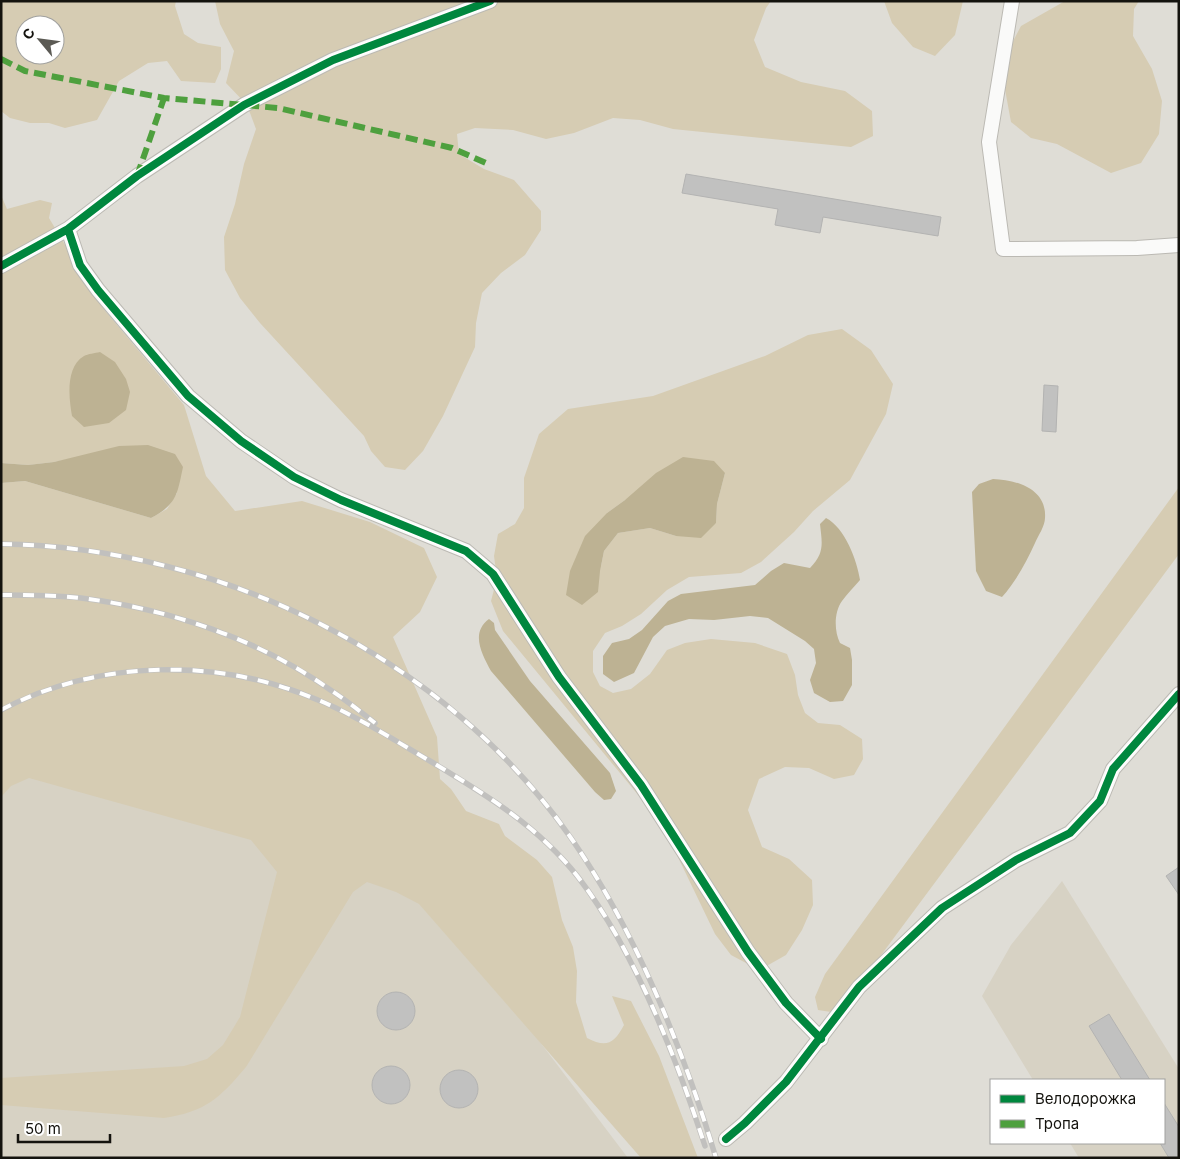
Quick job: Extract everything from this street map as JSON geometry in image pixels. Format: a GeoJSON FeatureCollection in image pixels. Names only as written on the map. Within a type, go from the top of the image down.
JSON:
{"type":"FeatureCollection","features":[{"type":"Feature","properties":{"kind":"street"},"geometry":{"type":"LineString","coordinates":[[1,266],[68,229],[137,176],[244,105],[333,60],[490,1]]}},
{"type":"Feature","properties":{"kind":"street"},"geometry":{"type":"LineString","coordinates":[[1012,1],[988,142],[1002,249],[1137,248],[1179,245]]}},
{"type":"Feature","properties":{"kind":"street"},"geometry":{"type":"LineString","coordinates":[[68,229],[80,265],[98,290],[188,396],[241,440],[294,477],[341,500],[466,551],[493,574],[559,677],[641,785],[748,952],[786,1003],[821,1039]]}},
{"type":"Feature","properties":{"kind":"street"},"geometry":{"type":"LineString","coordinates":[[726,1140],[786,1082],[821,1039],[859,987],[942,908],[1016,860],[1070,833],[1100,801],[1113,769],[1179,694]]}},
{"type":"Feature","properties":{"kind":"shaded area"},"geometry":{"type":"Polygon","coordinates":[[[1,1],[176,1],[175,6],[184,34],[198,43],[221,47],[221,69],[215,83],[181,81],[167,61],[148,63],[119,81],[97,120],[65,128],[49,123],[30,123],[10,118],[1,111],[1,1]]]}},
{"type":"Feature","properties":{"kind":"shaded area"},"geometry":{"type":"Polygon","coordinates":[[[215,1],[771,1],[766,8],[754,40],[765,67],[801,82],[845,91],[872,111],[873,136],[851,147],[673,129],[640,120],[613,118],[574,133],[546,139],[513,130],[475,128],[457,134],[459,154],[484,169],[514,180],[541,211],[541,230],[525,255],[501,273],[482,293],[476,323],[475,347],[443,416],[423,451],[405,470],[385,467],[371,451],[364,436],[260,323],[240,298],[225,270],[224,237],[235,204],[244,164],[256,129],[247,105],[226,83],[234,51],[220,24],[215,1]]]}},
{"type":"Feature","properties":{"kind":"shaded area"},"geometry":{"type":"Polygon","coordinates":[[[884,1],[963,1],[955,35],[935,56],[913,47],[892,23],[884,1]]]}},
{"type":"Feature","properties":{"kind":"shaded area"},"geometry":{"type":"Polygon","coordinates":[[[1065,1],[1139,1],[1134,9],[1133,36],[1152,69],[1162,101],[1159,134],[1141,163],[1111,173],[1057,144],[1031,138],[1011,122],[1004,84],[1010,47],[1021,26],[1065,1]]]}},
{"type":"Feature","properties":{"kind":"shaded area"},"geometry":{"type":"Polygon","coordinates":[[[1,195],[7,209],[40,200],[52,203],[49,218],[102,307],[184,405],[206,476],[235,511],[302,501],[370,522],[424,548],[437,577],[420,612],[393,637],[437,737],[440,779],[451,789],[466,811],[499,824],[505,836],[537,860],[552,877],[562,920],[573,947],[577,971],[576,1002],[587,1038],[599,1043],[613,1040],[624,1025],[612,996],[631,1001],[659,1056],[698,1158],[641,1158],[419,904],[396,892],[367,882],[353,892],[246,1067],[211,1102],[190,1112],[164,1118],[1,1105],[1,1078],[184,1066],[207,1059],[223,1045],[240,1017],[277,872],[251,840],[29,778],[11,786],[1,797],[1,483],[25,481],[151,518],[167,509],[177,493],[85,456],[28,465],[1,463],[1,195]]]}},
{"type":"Feature","properties":{"kind":"shaded area"},"geometry":{"type":"Polygon","coordinates":[[[842,329],[871,350],[893,384],[886,414],[850,480],[813,511],[794,532],[761,562],[741,573],[689,577],[667,590],[641,614],[622,626],[605,633],[593,651],[593,672],[600,686],[613,693],[631,689],[650,674],[667,650],[685,643],[711,639],[755,643],[787,654],[795,675],[798,695],[805,713],[818,723],[840,725],[862,739],[863,759],[854,775],[834,779],[809,768],[785,767],[759,779],[748,810],[762,847],[789,859],[812,880],[813,905],[802,930],[786,955],[763,968],[746,963],[731,955],[715,934],[662,824],[503,631],[491,601],[497,578],[494,556],[498,534],[515,524],[524,508],[524,478],[539,434],[568,409],[653,396],[765,356],[808,335],[842,329]],[[725,473],[625,500],[607,513],[600,571],[604,551],[618,533],[650,528],[676,536],[716,523],[717,504],[725,473]]]}},
{"type":"Feature","properties":{"kind":"shaded area"},"geometry":{"type":"Polygon","coordinates":[[[100,352],[115,362],[126,379],[130,392],[126,410],[109,423],[84,427],[72,416],[69,392],[71,375],[78,361],[84,356],[100,352]]]}},
{"type":"Feature","properties":{"kind":"shaded area"},"geometry":{"type":"Polygon","coordinates":[[[148,445],[175,454],[183,467],[177,492],[171,503],[151,518],[25,481],[1,483],[1,463],[28,465],[54,462],[119,446],[148,445]]]}},
{"type":"Feature","properties":{"kind":"shaded area"},"geometry":{"type":"Polygon","coordinates":[[[683,457],[714,461],[725,473],[717,504],[716,523],[701,538],[676,536],[650,528],[618,533],[604,551],[598,592],[582,605],[566,595],[570,571],[585,536],[607,513],[656,473],[683,457]]]}},
{"type":"Feature","properties":{"kind":"shaded area"},"geometry":{"type":"Polygon","coordinates":[[[993,479],[1012,481],[1036,493],[1044,508],[1045,518],[1028,558],[1012,585],[1002,597],[986,591],[976,571],[972,492],[979,484],[993,479]]]}},
{"type":"Feature","properties":{"kind":"shaded area"},"geometry":{"type":"Polygon","coordinates":[[[1179,487],[1179,554],[844,1005],[831,1012],[818,1010],[815,997],[825,974],[1179,487]]]}},
{"type":"Feature","properties":{"kind":"shaded area"},"geometry":{"type":"Polygon","coordinates":[[[826,518],[839,529],[849,545],[860,580],[839,605],[836,616],[838,638],[840,643],[850,648],[852,660],[852,685],[843,701],[830,702],[814,693],[810,680],[816,663],[814,649],[805,641],[768,618],[750,616],[714,620],[689,619],[665,626],[653,637],[634,673],[614,682],[603,674],[603,656],[612,643],[629,639],[642,630],[668,601],[681,594],[755,585],[784,563],[810,568],[815,563],[820,552],[822,542],[820,524],[826,518]]]}},
{"type":"Feature","properties":{"kind":"shaded area"},"geometry":{"type":"Polygon","coordinates":[[[489,619],[494,623],[495,630],[530,681],[610,773],[616,791],[611,799],[604,800],[595,792],[491,671],[481,651],[479,637],[483,625],[489,619]]]}},
{"type":"Feature","properties":{"kind":"shaded area"},"geometry":{"type":"Polygon","coordinates":[[[1,760],[423,888],[628,1158],[1,1158],[1,760]]]}},
{"type":"Feature","properties":{"kind":"shaded area"},"geometry":{"type":"Polygon","coordinates":[[[1062,881],[1179,1069],[1179,1158],[1079,1158],[1071,1144],[1165,1144],[1165,1079],[1032,1079],[982,996],[1011,945],[1062,881]]]}},
{"type":"Feature","properties":{"kind":"building"},"geometry":{"type":"Polygon","coordinates":[[[686,174],[941,217],[938,236],[823,217],[820,233],[775,225],[778,209],[682,193],[686,174]]]}},
{"type":"Feature","properties":{"kind":"building"},"geometry":{"type":"Polygon","coordinates":[[[1044,385],[1058,386],[1056,432],[1042,431],[1044,385]]]}},
{"type":"Feature","properties":{"kind":"building"},"geometry":{"type":"Polygon","coordinates":[[[1179,867],[1179,895],[1166,876],[1179,867]]]}},
{"type":"Feature","properties":{"kind":"building"},"geometry":{"type":"Polygon","coordinates":[[[396,992],[409,998],[415,1011],[409,1024],[396,1030],[383,1024],[377,1011],[383,998],[396,992]]]}},
{"type":"Feature","properties":{"kind":"building"},"geometry":{"type":"Polygon","coordinates":[[[1109,1014],[1149,1079],[1121,1079],[1089,1026],[1109,1014]]]}},
{"type":"Feature","properties":{"kind":"building"},"geometry":{"type":"Polygon","coordinates":[[[391,1066],[404,1072],[410,1085],[404,1098],[391,1104],[378,1098],[372,1085],[378,1072],[391,1066]]]}},
{"type":"Feature","properties":{"kind":"building"},"geometry":{"type":"Polygon","coordinates":[[[459,1070],[472,1076],[478,1089],[472,1102],[459,1108],[446,1102],[440,1089],[446,1076],[459,1070]]]}},
{"type":"Feature","properties":{"kind":"building"},"geometry":{"type":"Polygon","coordinates":[[[1165,1105],[1179,1127],[1179,1158],[1169,1158],[1161,1144],[1165,1144],[1165,1105]]]}},
{"type":"Feature","properties":{"kind":"railway"},"geometry":{"type":"LineString","coordinates":[[1,544],[83,550],[165,566],[244,591],[321,624],[393,666],[460,716],[519,774],[571,838],[594,874],[637,951],[656,992],[689,1076],[716,1158]]}},
{"type":"Feature","properties":{"kind":"railway"},"geometry":{"type":"LineString","coordinates":[[1,595],[61,596],[114,603],[147,610],[212,629],[274,656],[304,673],[375,723]]}},
{"type":"Feature","properties":{"kind":"railway"},"geometry":{"type":"LineString","coordinates":[[1,710],[38,693],[76,681],[116,673],[156,670],[196,671],[236,676],[275,685],[328,704],[373,727],[451,773],[510,812],[546,842],[578,877],[599,906],[636,971],[652,1006],[681,1077],[705,1146]]}},
{"type":"Feature","properties":{"kind":"marked path"},"geometry":{"type":"LineString","coordinates":[[1,59],[25,71],[164,98],[278,108],[452,148],[488,164]]}},
{"type":"Feature","properties":{"kind":"marked path"},"geometry":{"type":"LineString","coordinates":[[137,176],[164,98]]}},
{"type":"Feature","properties":{"kind":"cycle path"},"geometry":{"type":"LineString","coordinates":[[1,266],[68,229],[137,176],[244,105],[333,60],[490,1]]}},
{"type":"Feature","properties":{"kind":"cycle path"},"geometry":{"type":"LineString","coordinates":[[68,229],[80,265],[98,290],[188,396],[241,441],[294,477],[341,500],[466,551],[493,574],[559,677],[641,785],[748,952],[786,1003],[821,1039]]}},
{"type":"Feature","properties":{"kind":"cycle path"},"geometry":{"type":"LineString","coordinates":[[726,1139],[786,1082],[859,987],[942,908],[1016,860],[1070,833],[1100,801],[1113,769],[1179,694]]}}]}
